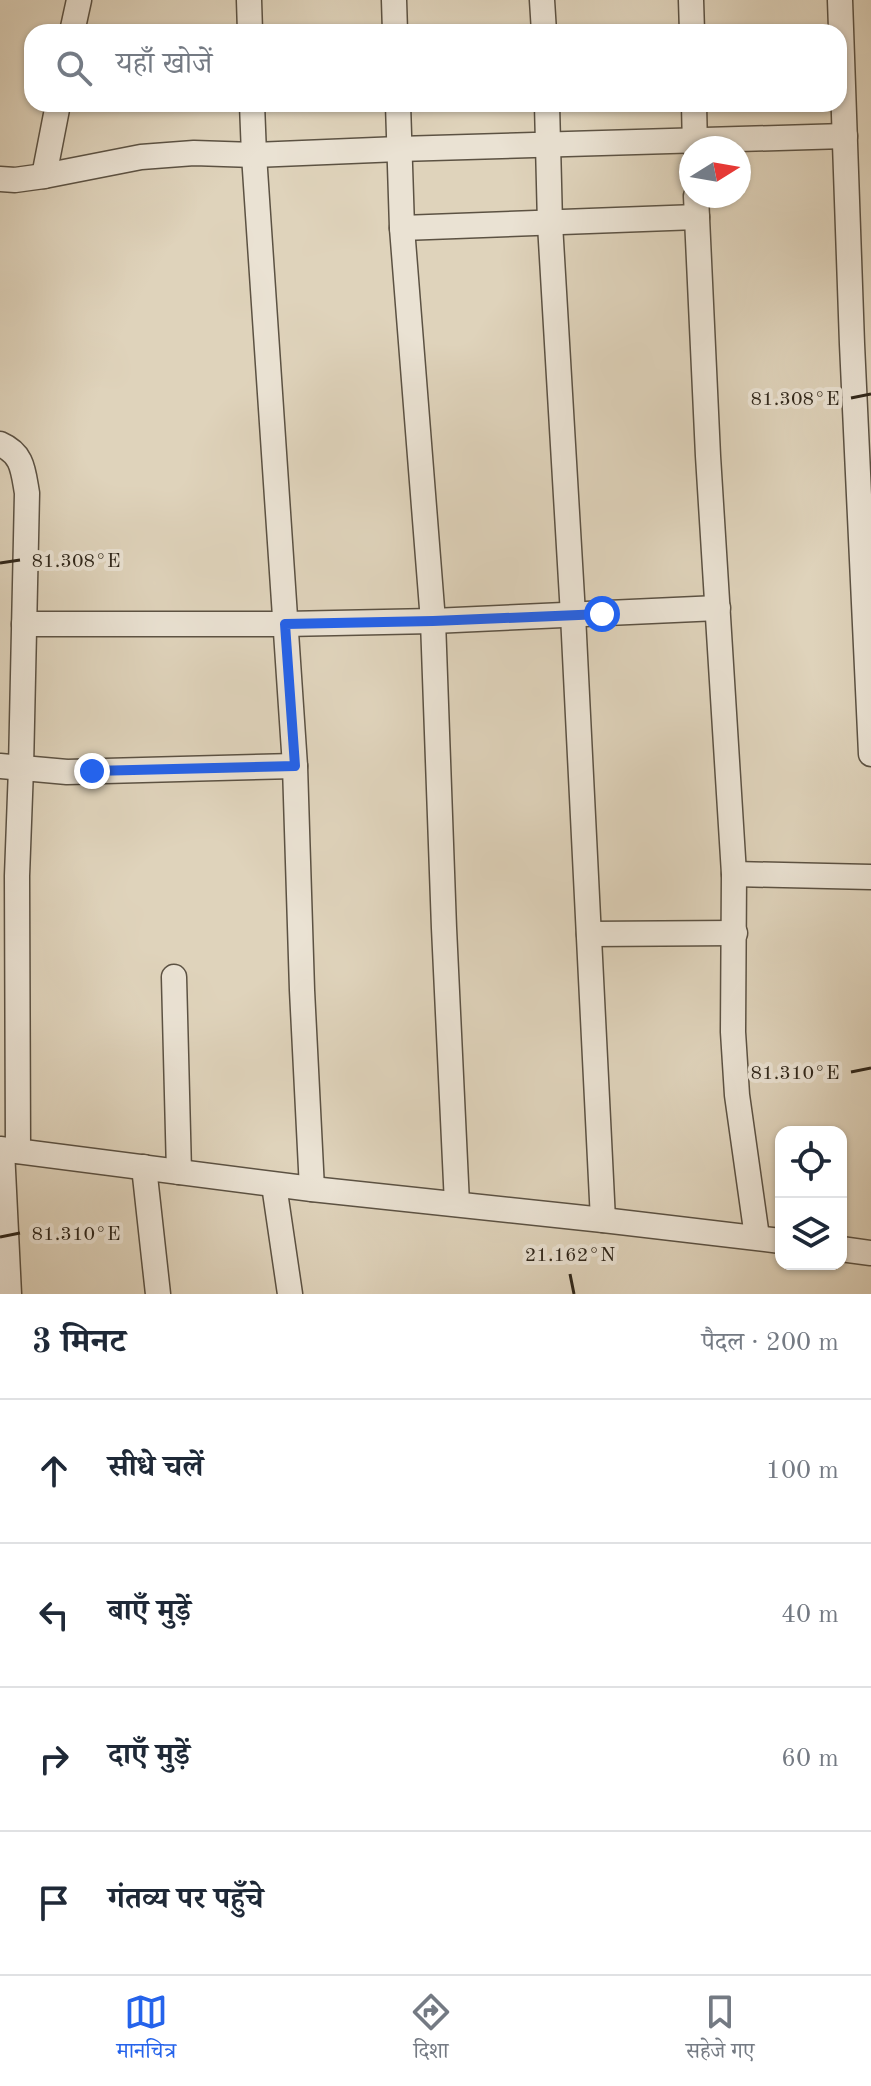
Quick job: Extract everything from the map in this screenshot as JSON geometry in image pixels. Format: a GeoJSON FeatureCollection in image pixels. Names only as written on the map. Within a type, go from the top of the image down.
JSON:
{"type":"FeatureCollection","features":[{"type":"Feature","properties":{"kind":"street"},"geometry":{"type":"LineString","coordinates":[[74,24],[79,0]]}},
{"type":"Feature","properties":{"kind":"street"},"geometry":{"type":"LineString","coordinates":[[249,0],[250,24]]}},
{"type":"Feature","properties":{"kind":"street"},"geometry":{"type":"LineString","coordinates":[[394,0],[395,24]]}},
{"type":"Feature","properties":{"kind":"street"},"geometry":{"type":"LineString","coordinates":[[542,0],[544,24]]}},
{"type":"Feature","properties":{"kind":"street"},"geometry":{"type":"LineString","coordinates":[[691,0],[692,24]]}},
{"type":"Feature","properties":{"kind":"street"},"geometry":{"type":"LineString","coordinates":[[840,0],[841,24]]}},
{"type":"Feature","properties":{"kind":"street"},"geometry":{"type":"LineString","coordinates":[[44,176],[56,112]]}},
{"type":"Feature","properties":{"kind":"street"},"geometry":{"type":"LineString","coordinates":[[252,112],[295,766],[312,1189]]}},
{"type":"Feature","properties":{"kind":"street"},"geometry":{"type":"LineString","coordinates":[[398,112],[402,228],[433,621],[457,1204]]}},
{"type":"Feature","properties":{"kind":"street"},"geometry":{"type":"LineString","coordinates":[[547,112],[550,224],[603,1220]]}},
{"type":"Feature","properties":{"kind":"street"},"geometry":{"type":"LineString","coordinates":[[694,112],[695,136]]}},
{"type":"Feature","properties":{"kind":"street"},"geometry":{"type":"LineString","coordinates":[[844,112],[871,754]]}},
{"type":"Feature","properties":{"kind":"street"},"geometry":{"type":"LineString","coordinates":[[751,141],[845,136]]}},
{"type":"Feature","properties":{"kind":"street"},"geometry":{"type":"LineString","coordinates":[[0,179],[44,176],[141,157],[194,153],[254,155],[548,144],[679,144]]}},
{"type":"Feature","properties":{"kind":"street"},"geometry":{"type":"LineString","coordinates":[[402,228],[550,224],[687,208]]}},
{"type":"Feature","properties":{"kind":"street"},"geometry":{"type":"LineString","coordinates":[[7,1150],[274,1185],[769,1239],[737,1095],[733,1032],[734,874],[696,208]]}},
{"type":"Feature","properties":{"kind":"street"},"geometry":{"type":"LineString","coordinates":[[0,444],[10,449],[22,464],[27,493],[24,624],[11,767],[17,876],[7,1150],[9,1294]]}},
{"type":"Feature","properties":{"kind":"street"},"geometry":{"type":"LineString","coordinates":[[24,624],[433,621],[718,608]]}},
{"type":"Feature","properties":{"kind":"street"},"geometry":{"type":"LineString","coordinates":[[11,767],[67,772],[295,766]]}},
{"type":"Feature","properties":{"kind":"street"},"geometry":{"type":"LineString","coordinates":[[734,874],[871,877]]}},
{"type":"Feature","properties":{"kind":"street"},"geometry":{"type":"LineString","coordinates":[[589,934],[735,933]]}},
{"type":"Feature","properties":{"kind":"street"},"geometry":{"type":"LineString","coordinates":[[174,977],[179,1172]]}},
{"type":"Feature","properties":{"kind":"street"},"geometry":{"type":"LineString","coordinates":[[144,1167],[158,1294]]}},
{"type":"Feature","properties":{"kind":"street"},"geometry":{"type":"LineString","coordinates":[[274,1185],[290,1294]]}},
{"type":"Feature","properties":{"kind":"street"},"geometry":{"type":"LineString","coordinates":[[847,1250],[871,1253]]}},
{"type":"Feature","properties":{"kind":"route"},"geometry":{"type":"LineString","coordinates":[[92,771],[295,766],[285,624],[602,614]]}}]}
